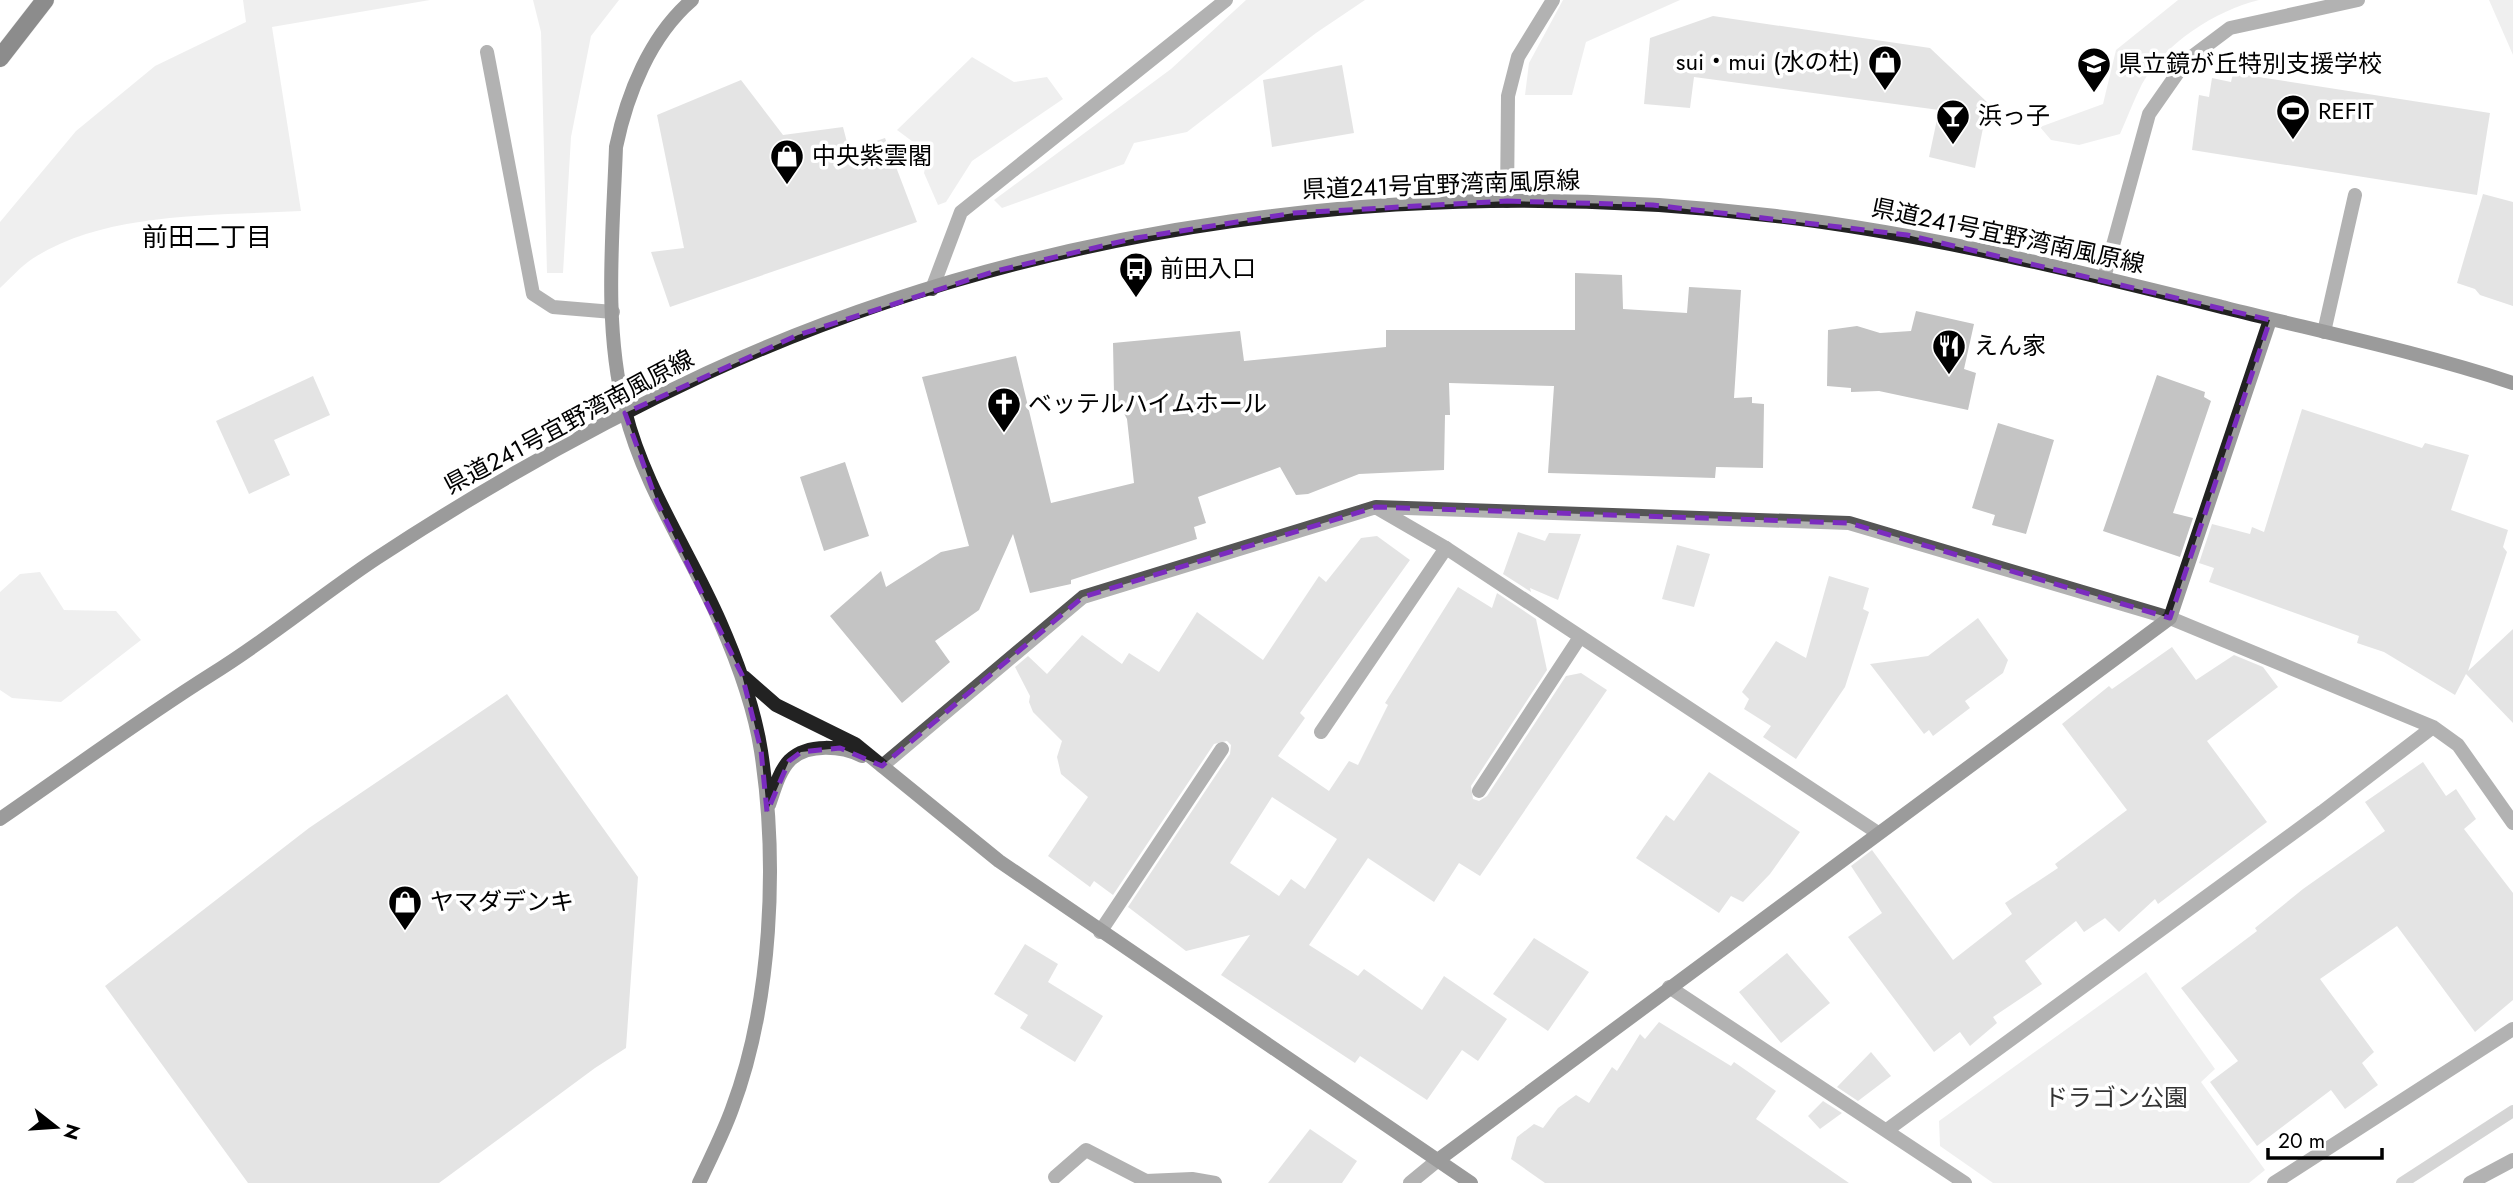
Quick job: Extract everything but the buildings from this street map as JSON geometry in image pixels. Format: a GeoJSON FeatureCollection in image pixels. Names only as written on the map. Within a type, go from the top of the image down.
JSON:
{"type":"FeatureCollection","features":[{"type":"Feature","properties":{"kind":"main road"},"geometry":{"type":"LineString","coordinates":[[0,58],[36,3]]}},
{"type":"Feature","properties":{"kind":"street"},"geometry":{"type":"LineString","coordinates":[[692,0],[661,38],[639,74],[622,115],[616,147],[612,348],[625,413],[657,502],[720,620],[742,675],[761,750],[767,811],[767,948],[754,1030],[733,1108],[699,1183]]}},
{"type":"Feature","properties":{"kind":"street"},"geometry":{"type":"LineString","coordinates":[[932,289],[961,212],[1226,0]]}},
{"type":"Feature","properties":{"kind":"street"},"geometry":{"type":"LineString","coordinates":[[1507,201],[1508,96],[1518,57],[1553,0]]}},
{"type":"Feature","properties":{"kind":"street"},"geometry":{"type":"LineString","coordinates":[[2104,278],[2149,114],[2186,61],[2230,29],[2358,0]]}},
{"type":"Feature","properties":{"kind":"street"},"geometry":{"type":"LineString","coordinates":[[487,52],[533,295],[553,307],[613,313]]}},
{"type":"Feature","properties":{"kind":"street"},"geometry":{"type":"LineString","coordinates":[[2324,332],[2355,195]]}},
{"type":"Feature","properties":{"kind":"street","name":"県道241号宜野湾南風原線"},"geometry":{"type":"LineString","coordinates":[[0,819],[382,555],[449,512],[625,413],[713,370],[798,335],[932,289],[1066,253],[1209,225],[1362,207],[1507,201],[1653,205],[1776,216],[1979,249],[2324,332],[2513,383]]}},
{"type":"Feature","properties":{"kind":"street"},"geometry":{"type":"LineString","coordinates":[[1410,1183],[1669,987],[2170,618],[2270,320]]}},
{"type":"Feature","properties":{"kind":"street"},"geometry":{"type":"LineString","coordinates":[[1376,507],[1446,548],[1878,833]]}},
{"type":"Feature","properties":{"kind":"street"},"geometry":{"type":"LineString","coordinates":[[882,766],[1083,597],[1376,507],[1849,523],[2170,618],[2433,727],[2458,745],[2513,823]]}},
{"type":"Feature","properties":{"kind":"street"},"geometry":{"type":"LineString","coordinates":[[1321,732],[1446,548]]}},
{"type":"Feature","properties":{"kind":"street"},"geometry":{"type":"LineString","coordinates":[[1479,791],[1580,637]]}},
{"type":"Feature","properties":{"kind":"street"},"geometry":{"type":"LineString","coordinates":[[742,675],[776,705],[838,733],[999,861],[1471,1183]]}},
{"type":"Feature","properties":{"kind":"street"},"geometry":{"type":"LineString","coordinates":[[1887,1130],[2322,812],[2433,727]]}},
{"type":"Feature","properties":{"kind":"street"},"geometry":{"type":"LineString","coordinates":[[767,811],[789,761],[801,752],[840,748],[882,766]]}},
{"type":"Feature","properties":{"kind":"street"},"geometry":{"type":"LineString","coordinates":[[1100,932],[1222,750]]}},
{"type":"Feature","properties":{"kind":"street"},"geometry":{"type":"LineString","coordinates":[[1669,987],[1965,1183]]}},
{"type":"Feature","properties":{"kind":"street"},"geometry":{"type":"LineString","coordinates":[[2274,1183],[2513,1028]]}},
{"type":"Feature","properties":{"kind":"street"},"geometry":{"type":"LineString","coordinates":[[1055,1177],[1086,1150],[1146,1181],[1192,1179],[1215,1183]]}},
{"type":"Feature","properties":{"kind":"street"},"geometry":{"type":"LineString","coordinates":[[2470,1183],[2513,1160]]}},
{"type":"Feature","properties":{"kind":"highlighted area"},"geometry":{"type":"Polygon","coordinates":[[[1507,201],[1653,205],[1907,235],[2270,320],[2170,618],[1849,523],[1376,507],[1083,597],[882,766],[840,748],[801,752],[789,761],[767,812],[761,750],[742,675],[657,502],[625,413],[798,335],[996,271],[1136,238],[1294,213],[1507,201]]]}},
{"type":"Feature","properties":{"kind":"green space"},"geometry":{"type":"Polygon","coordinates":[[[243,0],[430,0],[272,27],[301,211],[162,219],[93,232],[61,243],[32,259],[0,288],[0,222],[76,131],[155,66],[246,22],[243,0]]]}},
{"type":"Feature","properties":{"kind":"green space"},"geometry":{"type":"Polygon","coordinates":[[[533,0],[619,0],[591,36],[571,137],[563,273],[547,273],[541,32],[533,0]]]}},
{"type":"Feature","properties":{"kind":"green space"},"geometry":{"type":"Polygon","coordinates":[[[1246,0],[1365,0],[1316,33],[1187,132],[1134,143],[1124,164],[1002,208],[994,200],[1171,69],[1246,0]]]}},
{"type":"Feature","properties":{"kind":"green space"},"geometry":{"type":"Polygon","coordinates":[[[1563,0],[1680,0],[1586,42],[1572,95],[1525,95],[1529,63],[1563,0]]]}},
{"type":"Feature","properties":{"kind":"green space"},"geometry":{"type":"Polygon","coordinates":[[[2178,0],[2259,0],[2225,12],[2209,21],[2164,55],[2142,84],[2120,134],[2079,145],[2051,140],[2040,127],[2103,104],[2116,50],[2178,0]]]}},
{"type":"Feature","properties":{"kind":"green space"},"geometry":{"type":"Polygon","coordinates":[[[2489,0],[2513,0],[2513,55],[2489,0]]]}},
{"type":"Feature","properties":{"kind":"green space"},"geometry":{"type":"Polygon","coordinates":[[[972,57],[1014,82],[1047,77],[1063,99],[972,161],[946,202],[938,205],[924,173],[928,153],[897,130],[972,57]]]}},
{"type":"Feature","properties":{"kind":"green space"},"geometry":{"type":"Polygon","coordinates":[[[40,572],[64,610],[116,611],[141,640],[61,702],[12,698],[0,690],[0,592],[20,574],[40,572]]]}},
{"type":"Feature","properties":{"kind":"green space","name":"ドラゴン公園"},"geometry":{"type":"Polygon","coordinates":[[[2146,972],[2215,1069],[2201,1082],[2265,1170],[2249,1183],[1993,1183],[1940,1146],[1939,1121],[2146,972]]]}},
{"type":"Feature","properties":{"kind":"waterway"},"geometry":{"type":"LineString","coordinates":[[2402,1183],[2513,1111]]}},
{"type":"Feature","properties":{"kind":"place","name":"sui・mui (水の杜)"},"geometry":{"type":"Point","coordinates":[1885,92]}},
{"type":"Feature","properties":{"kind":"place","name":"県立鏡が丘特別支援学校"},"geometry":{"type":"Point","coordinates":[2094,94]}},
{"type":"Feature","properties":{"kind":"place","name":"REFIT"},"geometry":{"type":"Point","coordinates":[2293,141]}},
{"type":"Feature","properties":{"kind":"place","name":"浜っ子"},"geometry":{"type":"Point","coordinates":[1953,146]}},
{"type":"Feature","properties":{"kind":"place","name":"中央紫雲閣"},"geometry":{"type":"Point","coordinates":[787,186]}},
{"type":"Feature","properties":{"kind":"place","name":"前田入口"},"geometry":{"type":"Point","coordinates":[1136,299]}},
{"type":"Feature","properties":{"kind":"place","name":"えん家"},"geometry":{"type":"Point","coordinates":[1949,376]}},
{"type":"Feature","properties":{"kind":"place","name":"ベッテルハイムホール"},"geometry":{"type":"Point","coordinates":[1004,434]}},
{"type":"Feature","properties":{"kind":"place","name":"ヤマダデンキ"},"geometry":{"type":"Point","coordinates":[405,932]}},
{"type":"Feature","properties":{"kind":"district","name":"前田二丁目"},"geometry":{"type":"Point","coordinates":[207,237]}}]}
